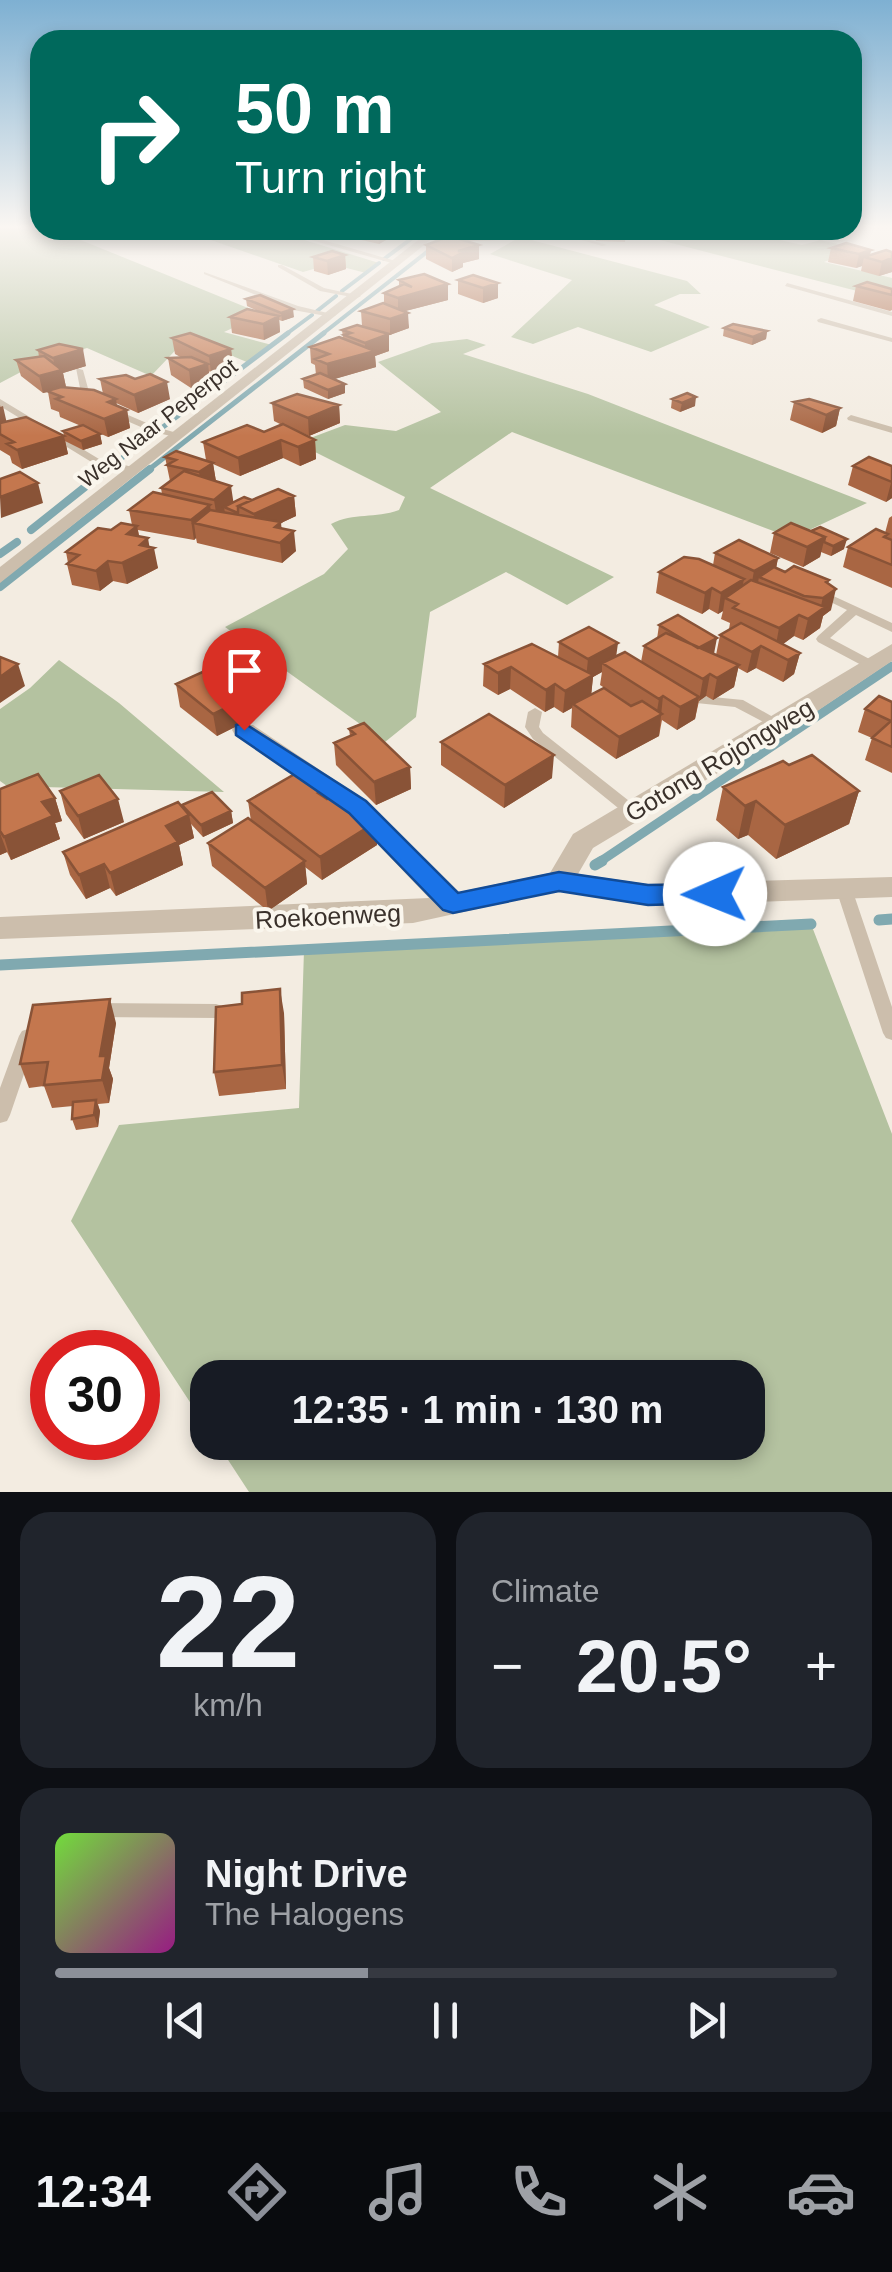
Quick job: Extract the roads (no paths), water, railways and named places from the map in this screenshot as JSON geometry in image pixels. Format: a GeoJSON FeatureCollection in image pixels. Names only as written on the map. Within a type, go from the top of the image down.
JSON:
{"type":"FeatureCollection","features":[{"type":"Feature","properties":{"kind":"street","name":"Weg Naar Peperpot"},"geometry":{"type":"LineString","coordinates":[[0,577],[356,297]]}},
{"type":"Feature","properties":{"kind":"street","name":"Gotong Rojongweg"},"geometry":{"type":"LineString","coordinates":[[559,882],[583,841],[780,725],[881,658]]}},
{"type":"Feature","properties":{"kind":"street"},"geometry":{"type":"LineString","coordinates":[[244,730],[358,807],[453,904]]}},
{"type":"Feature","properties":{"kind":"street","name":"Roekoenweg"},"geometry":{"type":"LineString","coordinates":[[0,928],[413,912],[559,882],[648,895],[892,887]]}},
{"type":"Feature","properties":{"kind":"lane"},"geometry":{"type":"LineString","coordinates":[[267,297],[296,308],[332,314]]}},
{"type":"Feature","properties":{"kind":"lane"},"geometry":{"type":"LineString","coordinates":[[829,297],[892,314]]}},
{"type":"Feature","properties":{"kind":"lane"},"geometry":{"type":"LineString","coordinates":[[822,320],[892,340]]}},
{"type":"Feature","properties":{"kind":"lane"},"geometry":{"type":"LineString","coordinates":[[80,370],[88,398],[152,429],[179,435]]}},
{"type":"Feature","properties":{"kind":"lane"},"geometry":{"type":"LineString","coordinates":[[0,402],[96,461],[136,469]]}},
{"type":"Feature","properties":{"kind":"lane"},"geometry":{"type":"LineString","coordinates":[[851,418],[892,430]]}},
{"type":"Feature","properties":{"kind":"lane"},"geometry":{"type":"LineString","coordinates":[[810,588],[892,628]]}},
{"type":"Feature","properties":{"kind":"lane"},"geometry":{"type":"LineString","coordinates":[[855,609],[822,638],[881,658]]}},
{"type":"Feature","properties":{"kind":"lane"},"geometry":{"type":"LineString","coordinates":[[662,688],[700,702],[738,703],[780,725]]}},
{"type":"Feature","properties":{"kind":"lane"},"geometry":{"type":"LineString","coordinates":[[535,712],[532,727],[538,736],[632,812]]}},
{"type":"Feature","properties":{"kind":"lane"},"geometry":{"type":"LineString","coordinates":[[844,889],[892,1033]]}},
{"type":"Feature","properties":{"kind":"lane"},"geometry":{"type":"LineString","coordinates":[[69,1010],[216,1011]]}},
{"type":"Feature","properties":{"kind":"lane"},"geometry":{"type":"LineString","coordinates":[[0,1115],[37,1022]]}},
{"type":"Feature","properties":{"kind":"waterway"},"geometry":{"type":"LineString","coordinates":[[317,311],[335,297]]}},
{"type":"Feature","properties":{"kind":"waterway"},"geometry":{"type":"LineString","coordinates":[[321,335],[370,297]]}},
{"type":"Feature","properties":{"kind":"waterway"},"geometry":{"type":"LineString","coordinates":[[285,335],[312,315]]}},
{"type":"Feature","properties":{"kind":"waterway"},"geometry":{"type":"LineString","coordinates":[[163,427],[288,333]]}},
{"type":"Feature","properties":{"kind":"waterway"},"geometry":{"type":"LineString","coordinates":[[147,471],[324,333]]}},
{"type":"Feature","properties":{"kind":"waterway"},"geometry":{"type":"LineString","coordinates":[[122,458],[153,435]]}},
{"type":"Feature","properties":{"kind":"waterway"},"geometry":{"type":"LineString","coordinates":[[0,587],[150,469]]}},
{"type":"Feature","properties":{"kind":"waterway"},"geometry":{"type":"LineString","coordinates":[[31,530],[105,471]]}},
{"type":"Feature","properties":{"kind":"waterway"},"geometry":{"type":"LineString","coordinates":[[0,554],[17,542]]}},
{"type":"Feature","properties":{"kind":"waterway"},"geometry":{"type":"LineString","coordinates":[[598,863],[892,666]]}},
{"type":"Feature","properties":{"kind":"waterway"},"geometry":{"type":"LineString","coordinates":[[595,865],[602,861]]}},
{"type":"Feature","properties":{"kind":"waterway"},"geometry":{"type":"LineString","coordinates":[[879,920],[892,919]]}},
{"type":"Feature","properties":{"kind":"waterway"},"geometry":{"type":"LineString","coordinates":[[0,965],[811,924]]}}]}
